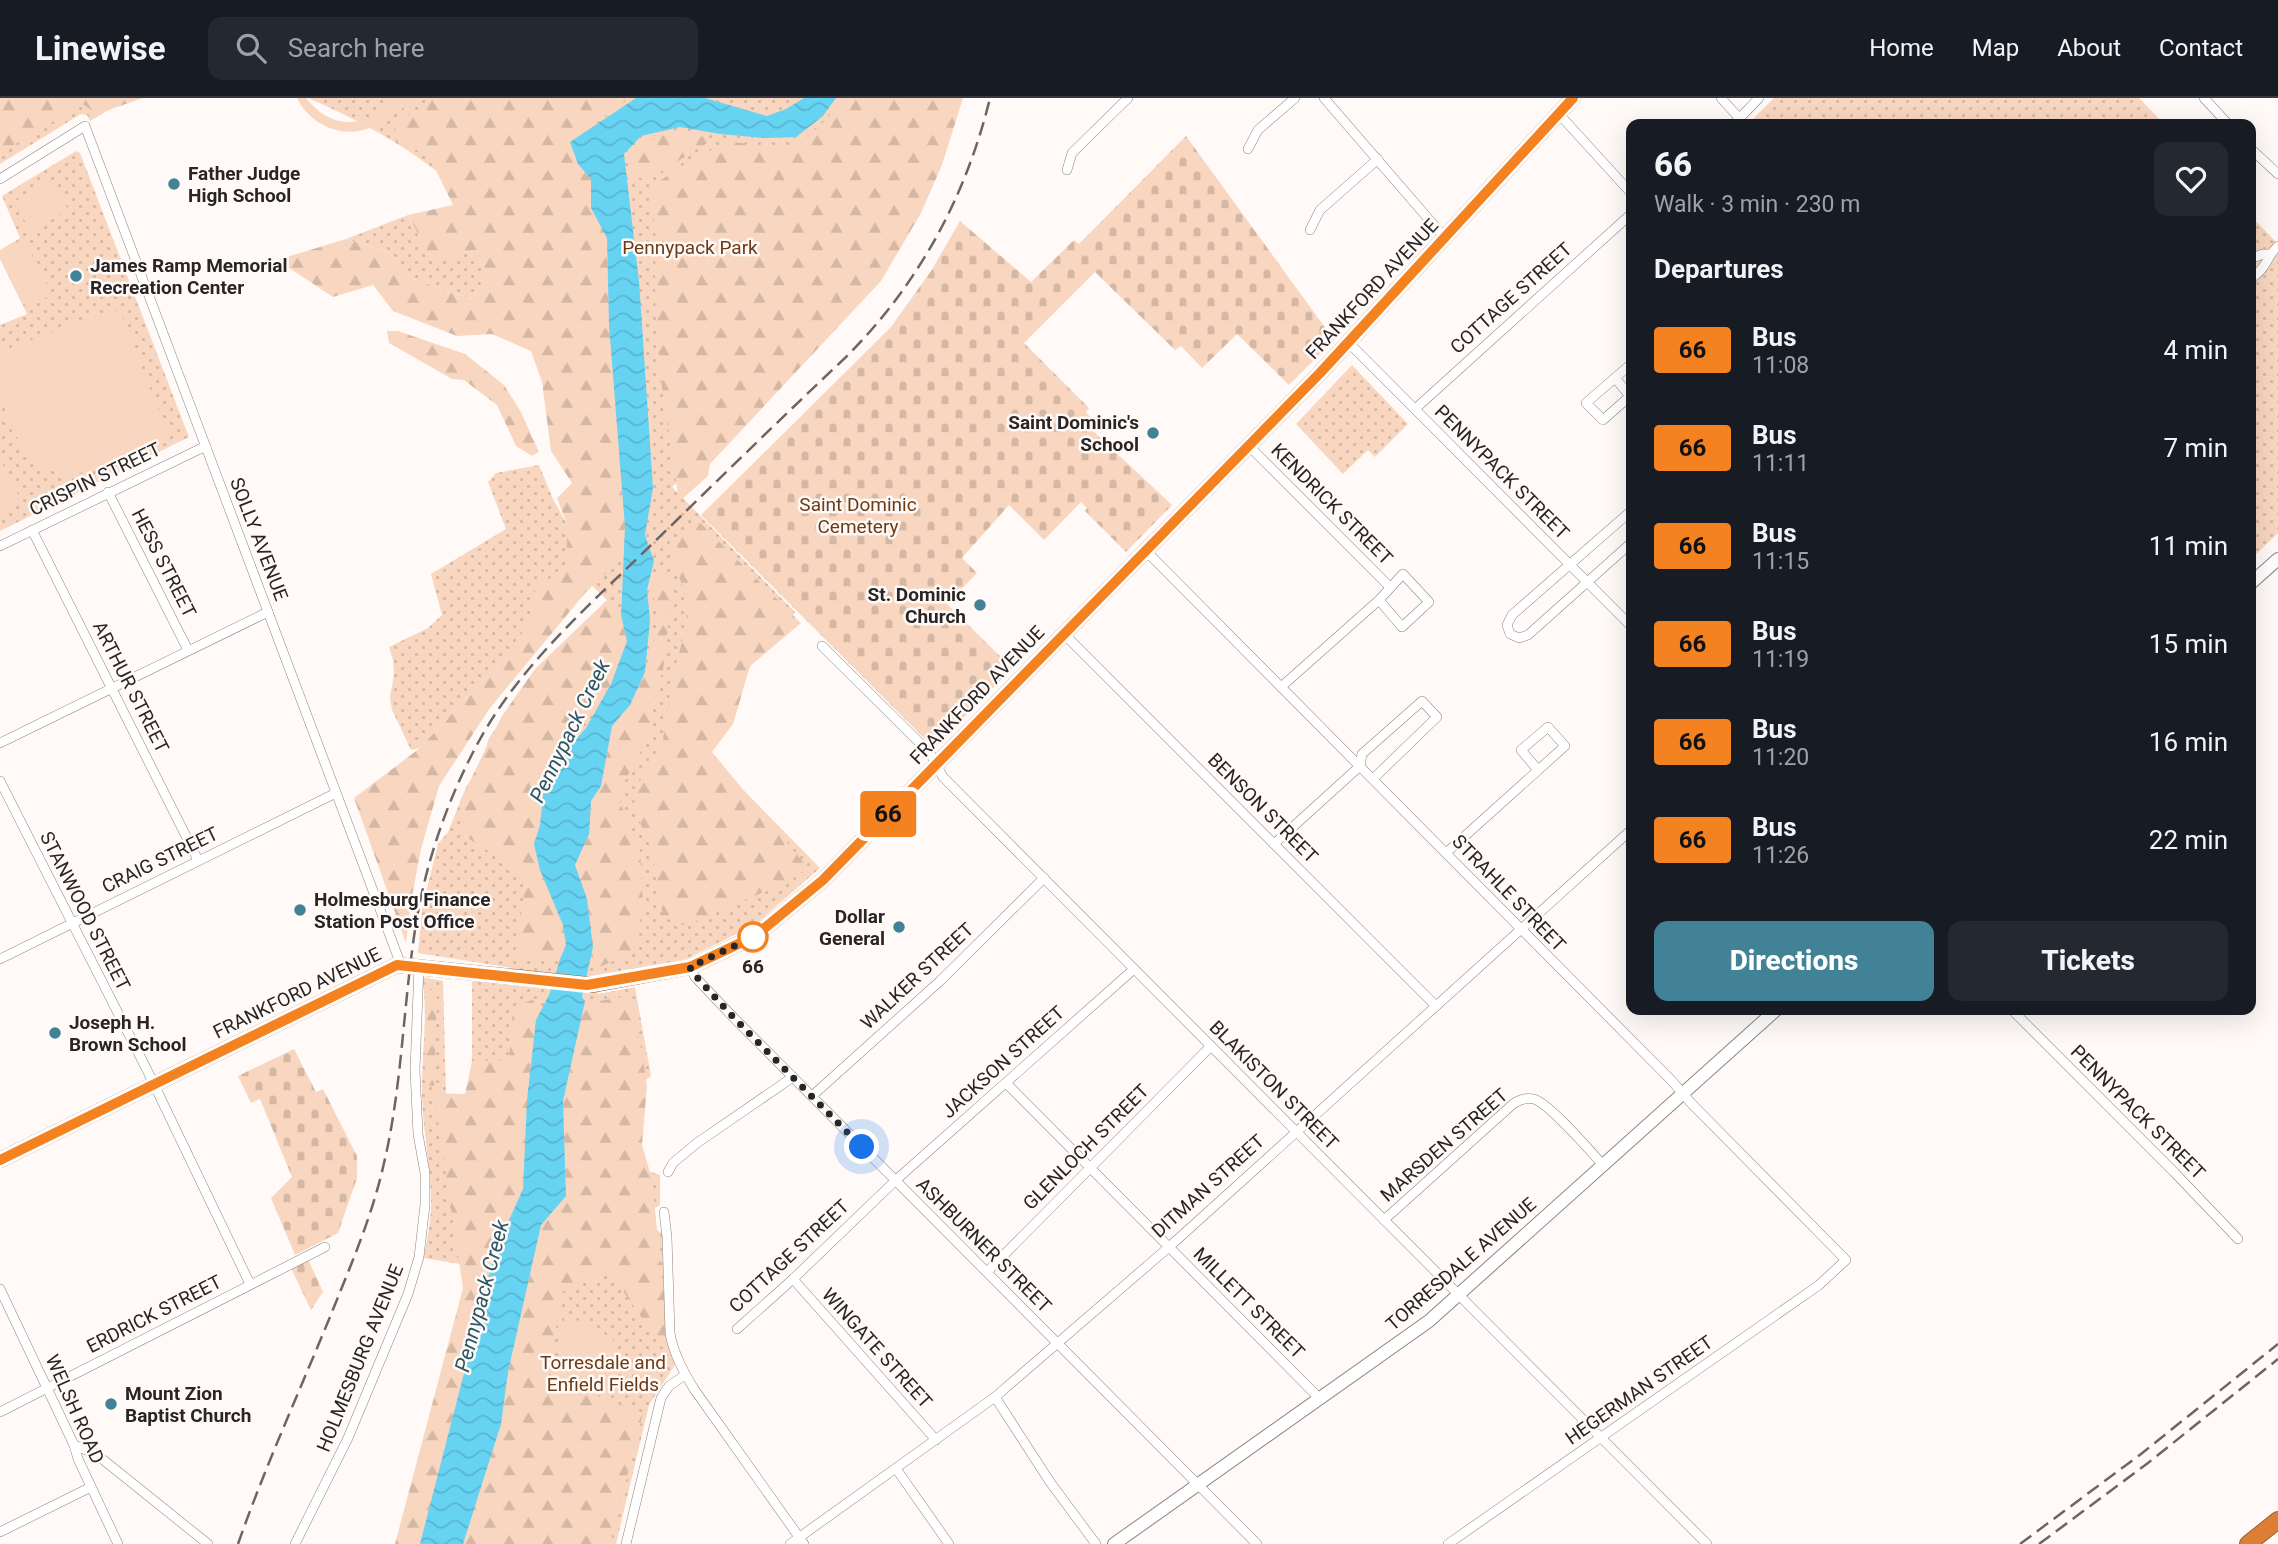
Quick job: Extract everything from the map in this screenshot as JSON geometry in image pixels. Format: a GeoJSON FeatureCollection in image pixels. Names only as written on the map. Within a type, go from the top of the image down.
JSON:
{"type":"FeatureCollection","features":[{"type":"Feature","properties":{"kind":"highway"},"geometry":{"type":"LineString","coordinates":[[2248,1544],[2278,1520]]}},
{"type":"Feature","properties":{"kind":"main road","name":"FRANKFORD AVENUE"},"geometry":{"type":"LineString","coordinates":[[0,1160],[401,965],[587,985],[690,967],[755,936],[802,899],[1249,446],[1349,343],[1573,98]]}},
{"type":"Feature","properties":{"kind":"street"},"geometry":{"type":"LineString","coordinates":[[1067,170],[1072,153],[1128,98]]}},
{"type":"Feature","properties":{"kind":"street"},"geometry":{"type":"LineString","coordinates":[[1248,149],[1258,130],[1295,98]]}},
{"type":"Feature","properties":{"kind":"street"},"geometry":{"type":"LineString","coordinates":[[1324,98],[1445,238]]}},
{"type":"Feature","properties":{"kind":"street"},"geometry":{"type":"LineString","coordinates":[[1721,98],[1735,119]]}},
{"type":"Feature","properties":{"kind":"street"},"geometry":{"type":"LineString","coordinates":[[1740,119],[1759,98]]}},
{"type":"Feature","properties":{"kind":"street"},"geometry":{"type":"LineString","coordinates":[[2203,98],[2223,119]]}},
{"type":"Feature","properties":{"kind":"street"},"geometry":{"type":"LineString","coordinates":[[1559,114],[1626,188]]}},
{"type":"Feature","properties":{"kind":"street","name":"SOLLY AVENUE"},"geometry":{"type":"LineString","coordinates":[[0,179],[85,126],[401,965]]}},
{"type":"Feature","properties":{"kind":"street"},"geometry":{"type":"LineString","coordinates":[[2256,154],[2278,174]]}},
{"type":"Feature","properties":{"kind":"street"},"geometry":{"type":"LineString","coordinates":[[1310,229],[1320,210],[1378,159]]}},
{"type":"Feature","properties":{"kind":"street","name":"COTTAGE STREET"},"geometry":{"type":"LineString","coordinates":[[1415,409],[1626,219]]}},
{"type":"Feature","properties":{"kind":"street"},"geometry":{"type":"LineString","coordinates":[[2256,275],[2278,246]]}},
{"type":"Feature","properties":{"kind":"street"},"geometry":{"type":"LineString","coordinates":[[2256,257],[2270,254]]}},
{"type":"Feature","properties":{"kind":"street","name":"PENNYPACK STREET"},"geometry":{"type":"LineString","coordinates":[[1349,343],[1626,621]]}},
{"type":"Feature","properties":{"kind":"street"},"geometry":{"type":"LineString","coordinates":[[1626,369],[1587,403],[1603,420],[1626,400]]}},
{"type":"Feature","properties":{"kind":"street"},"geometry":{"type":"LineString","coordinates":[[1615,378],[1626,391]]}},
{"type":"Feature","properties":{"kind":"street","name":"CRISPIN STREET"},"geometry":{"type":"LineString","coordinates":[[0,546],[206,446]]}},
{"type":"Feature","properties":{"kind":"street","name":"KENDRICK STREET"},"geometry":{"type":"LineString","coordinates":[[1249,446],[1390,587]]}},
{"type":"Feature","properties":{"kind":"street","name":"HESS STREET"},"geometry":{"type":"LineString","coordinates":[[108,492],[188,650]]}},
{"type":"Feature","properties":{"kind":"street"},"geometry":{"type":"LineString","coordinates":[[1626,515],[1510,618],[1507,628],[1510,634],[1519,638],[1528,635],[1626,547]]}},
{"type":"Feature","properties":{"kind":"street","name":"ARTHUR STREET"},"geometry":{"type":"LineString","coordinates":[[32,530],[198,860]]}},
{"type":"Feature","properties":{"kind":"street","name":"STRAHLE STREET"},"geometry":{"type":"LineString","coordinates":[[1146,551],[1846,1260]]}},
{"type":"Feature","properties":{"kind":"street"},"geometry":{"type":"LineString","coordinates":[[2256,579],[2278,559]]}},
{"type":"Feature","properties":{"kind":"street"},"geometry":{"type":"LineString","coordinates":[[1281,687],[1379,600],[1403,574],[1429,601],[1402,627],[1379,600]]}},
{"type":"Feature","properties":{"kind":"street"},"geometry":{"type":"LineString","coordinates":[[0,743],[268,612]]}},
{"type":"Feature","properties":{"kind":"street","name":"BENSON STREET"},"geometry":{"type":"LineString","coordinates":[[1064,634],[1436,1006]]}},
{"type":"Feature","properties":{"kind":"street","name":"BLAKISTON STREET"},"geometry":{"type":"LineString","coordinates":[[822,646],[930,753],[943,777],[1707,1544]]}},
{"type":"Feature","properties":{"kind":"street"},"geometry":{"type":"LineString","coordinates":[[1275,844],[1360,766],[1362,754],[1422,701],[1437,717],[1373,779]]}},
{"type":"Feature","properties":{"kind":"street"},"geometry":{"type":"LineString","coordinates":[[1446,853],[1565,746],[1548,727],[1521,750],[1538,770]]}},
{"type":"Feature","properties":{"kind":"street","name":"STANWOOD STREET"},"geometry":{"type":"LineString","coordinates":[[0,781],[154,1085],[250,1284]]}},
{"type":"Feature","properties":{"kind":"street","name":"CRAIG STREET"},"geometry":{"type":"LineString","coordinates":[[0,959],[336,793]]}},
{"type":"Feature","properties":{"kind":"street","name":"DITMAN STREET"},"geometry":{"type":"LineString","coordinates":[[790,1544],[802,1541],[897,1469],[902,1462],[995,1397],[1168,1247],[1626,837]]}},
{"type":"Feature","properties":{"kind":"street","name":"WALKER STREET"},"geometry":{"type":"LineString","coordinates":[[812,1096],[940,981],[1044,878]]}},
{"type":"Feature","properties":{"kind":"street","name":"HOLMESBURG AVENUE"},"geometry":{"type":"LineString","coordinates":[[295,1544],[348,1438],[408,1294],[419,1256],[425,1205],[425,1173],[418,1134],[415,1070],[419,967]]}},
{"type":"Feature","properties":{"kind":"street","name":"ASHBURNER STREET"},"geometry":{"type":"LineString","coordinates":[[690,967],[695,977],[793,1077],[1257,1544]]}},
{"type":"Feature","properties":{"kind":"street","name":"JACKSON STREET"},"geometry":{"type":"LineString","coordinates":[[896,1180],[1134,969]]}},
{"type":"Feature","properties":{"kind":"street","name":"TORRESDALE AVENUE"},"geometry":{"type":"LineString","coordinates":[[1114,1544],[1415,1332],[1770,1015]]}},
{"type":"Feature","properties":{"kind":"street","name":"PENNYPACK STREET"},"geometry":{"type":"LineString","coordinates":[[2017,1015],[2238,1239]]}},
{"type":"Feature","properties":{"kind":"street","name":"GLENLOCH STREET"},"geometry":{"type":"LineString","coordinates":[[987,1272],[1211,1046]]}},
{"type":"Feature","properties":{"kind":"street"},"geometry":{"type":"LineString","coordinates":[[668,1172],[673,1163],[698,1143],[793,1077]]}},
{"type":"Feature","properties":{"kind":"street","name":"MILLETT STREET"},"geometry":{"type":"LineString","coordinates":[[1006,1083],[1320,1399]]}},
{"type":"Feature","properties":{"kind":"street","name":"MARSDEN STREET"},"geometry":{"type":"LineString","coordinates":[[1384,1220],[1520,1099],[1528,1098],[1539,1102],[1604,1165]]}},
{"type":"Feature","properties":{"kind":"street","name":"COTTAGE STREET"},"geometry":{"type":"LineString","coordinates":[[737,1329],[896,1180]]}},
{"type":"Feature","properties":{"kind":"street"},"geometry":{"type":"LineString","coordinates":[[664,1212],[673,1348],[685,1375],[802,1541]]}},
{"type":"Feature","properties":{"kind":"street","name":"ERDRICK STREET"},"geometry":{"type":"LineString","coordinates":[[0,1412],[325,1247]]}},
{"type":"Feature","properties":{"kind":"street","name":"HEGERMAN STREET"},"geometry":{"type":"LineString","coordinates":[[1448,1544],[1819,1285],[1846,1260]]}},
{"type":"Feature","properties":{"kind":"street","name":"WINGATE STREET"},"geometry":{"type":"LineString","coordinates":[[793,1279],[936,1440]]}},
{"type":"Feature","properties":{"kind":"street","name":"WELSH ROAD"},"geometry":{"type":"LineString","coordinates":[[0,1289],[118,1544]]}},
{"type":"Feature","properties":{"kind":"street"},"geometry":{"type":"LineString","coordinates":[[626,1544],[661,1398],[669,1386],[685,1375]]}},
{"type":"Feature","properties":{"kind":"street"},"geometry":{"type":"LineString","coordinates":[[995,1397],[1050,1482],[1096,1544]]}},
{"type":"Feature","properties":{"kind":"street"},"geometry":{"type":"LineString","coordinates":[[74,1445],[96,1454],[208,1544]]}},
{"type":"Feature","properties":{"kind":"street"},"geometry":{"type":"LineString","coordinates":[[897,1469],[949,1544]]}},
{"type":"Feature","properties":{"kind":"street"},"geometry":{"type":"LineString","coordinates":[[0,1532],[91,1487]]}},
{"type":"Feature","properties":{"kind":"green space"},"geometry":{"type":"Polygon","coordinates":[[[0,98],[129,98],[90,121],[87,115],[81,114],[0,164],[0,98]]]}},
{"type":"Feature","properties":{"kind":"green space"},"geometry":{"type":"Polygon","coordinates":[[[0,98],[143,98],[97,114],[83,104],[0,153],[0,98]]]}},
{"type":"Feature","properties":{"kind":"green space"},"geometry":{"type":"Polygon","coordinates":[[[297,98],[306,98],[324,115],[347,122],[368,117],[397,99],[419,98],[372,127],[350,132],[328,128],[310,116],[297,98]]]}},
{"type":"Feature","properties":{"kind":"green space","name":"Pennypack Park"},"geometry":{"type":"Polygon","coordinates":[[[308,98],[955,98],[753,414],[672,487],[795,612],[749,668],[702,748],[820,868],[755,925],[682,961],[598,977],[598,994],[635,987],[651,1076],[637,1086],[640,1168],[660,1175],[660,1205],[652,1210],[656,1230],[662,1233],[665,1333],[675,1365],[649,1405],[616,1544],[410,1544],[496,1270],[423,1258],[431,1210],[422,1096],[425,1007],[422,977],[443,981],[446,1094],[472,1095],[472,980],[509,984],[512,968],[418,953],[422,909],[438,844],[448,832],[467,785],[478,772],[489,738],[504,717],[608,601],[584,578],[572,375],[443,176],[378,132],[308,98]]]}},
{"type":"Feature","properties":{"kind":"green space"},"geometry":{"type":"Polygon","coordinates":[[[435,98],[630,98],[570,142],[578,164],[591,179],[591,208],[607,238],[609,325],[625,527],[620,561],[586,592],[490,708],[439,786],[421,849],[406,943],[354,798],[420,748],[496,666],[537,614],[528,602],[539,585],[567,568],[567,524],[557,498],[572,483],[551,451],[542,382],[531,351],[492,334],[457,336],[393,311],[373,285],[333,297],[277,260],[346,239],[387,251],[413,279],[472,299],[487,274],[476,250],[433,262],[408,215],[453,205],[428,154],[396,143],[395,124],[435,98]]]}},
{"type":"Feature","properties":{"kind":"green space"},"geometry":{"type":"Polygon","coordinates":[[[842,98],[963,98],[942,165],[921,213],[881,281],[710,464],[708,476],[679,502],[656,329],[656,239],[651,196],[658,182],[728,141],[768,147],[799,144],[828,118],[842,98]]]}},
{"type":"Feature","properties":{"kind":"green space"},"geometry":{"type":"Polygon","coordinates":[[[1774,98],[2139,98],[2159,119],[1753,119],[1774,98]]]}},
{"type":"Feature","properties":{"kind":"green space"},"geometry":{"type":"Polygon","coordinates":[[[680,129],[712,140],[647,180],[634,176],[628,163],[642,139],[680,129]]]}},
{"type":"Feature","properties":{"kind":"green space","name":"Saint Dominic Cemetery"},"geometry":{"type":"Polygon","coordinates":[[[1186,136],[1334,340],[1289,385],[1237,334],[1202,368],[1181,346],[1175,350],[1095,272],[1024,343],[1089,408],[1086,412],[1094,422],[1094,432],[1172,505],[1126,552],[1085,511],[1087,508],[1081,502],[1044,540],[1009,505],[962,558],[977,573],[947,604],[1012,668],[934,748],[701,515],[891,327],[931,271],[960,221],[1031,282],[1074,240],[1079,244],[1186,136]]]}},
{"type":"Feature","properties":{"kind":"green space"},"geometry":{"type":"Polygon","coordinates":[[[76,151],[80,153],[189,437],[0,531],[0,325],[27,314],[0,259],[0,250],[20,238],[2,196],[76,151]]]}},
{"type":"Feature","properties":{"kind":"green space"},"geometry":{"type":"Polygon","coordinates":[[[50,179],[68,209],[32,232],[13,203],[50,179]]]}},
{"type":"Feature","properties":{"kind":"green space"},"geometry":{"type":"Polygon","coordinates":[[[408,215],[433,261],[476,250],[487,274],[472,299],[413,279],[387,251],[346,239],[408,215]]]}},
{"type":"Feature","properties":{"kind":"green space"},"geometry":{"type":"Polygon","coordinates":[[[2256,221],[2278,244],[2278,533],[2256,554],[2256,221]]]}},
{"type":"Feature","properties":{"kind":"green space"},"geometry":{"type":"Polygon","coordinates":[[[19,241],[25,242],[50,291],[49,296],[28,307],[23,304],[0,257],[2,251],[19,241]]]}},
{"type":"Feature","properties":{"kind":"green space"},"geometry":{"type":"Polygon","coordinates":[[[112,309],[121,313],[170,440],[85,472],[68,475],[33,462],[21,447],[0,397],[0,352],[112,309]]]}},
{"type":"Feature","properties":{"kind":"green space"},"geometry":{"type":"Polygon","coordinates":[[[387,331],[398,331],[465,354],[504,385],[521,412],[539,452],[532,456],[516,446],[497,405],[464,380],[452,379],[389,343],[387,331]]]}},
{"type":"Feature","properties":{"kind":"green space"},"geometry":{"type":"Polygon","coordinates":[[[1352,365],[1408,424],[1375,457],[1368,450],[1343,474],[1296,424],[1352,365]]]}},
{"type":"Feature","properties":{"kind":"green space"},"geometry":{"type":"Polygon","coordinates":[[[0,458],[22,502],[0,513],[0,458]]]}},
{"type":"Feature","properties":{"kind":"green space"},"geometry":{"type":"Polygon","coordinates":[[[539,465],[567,524],[567,569],[539,585],[529,602],[538,614],[496,666],[420,748],[411,750],[392,710],[390,697],[394,675],[389,647],[428,628],[442,615],[431,574],[506,529],[488,482],[496,473],[539,465]]]}},
{"type":"Feature","properties":{"kind":"green space"},"geometry":{"type":"Polygon","coordinates":[[[696,519],[801,623],[750,666],[733,724],[712,752],[808,868],[789,881],[685,926],[663,917],[650,845],[634,809],[635,790],[663,740],[672,681],[687,622],[684,591],[668,545],[696,519]]]}},
{"type":"Feature","properties":{"kind":"green space"},"geometry":{"type":"Polygon","coordinates":[[[662,566],[672,592],[663,670],[652,710],[650,736],[623,784],[620,803],[640,848],[643,908],[634,952],[597,968],[587,899],[575,865],[589,834],[591,801],[601,786],[612,726],[630,705],[645,672],[658,624],[652,586],[662,566]]]}},
{"type":"Feature","properties":{"kind":"green space"},"geometry":{"type":"Polygon","coordinates":[[[607,600],[621,615],[627,641],[611,684],[581,722],[562,735],[544,786],[540,825],[534,842],[540,870],[563,925],[566,945],[560,959],[515,958],[525,887],[506,862],[463,835],[460,801],[502,716],[535,669],[607,600]]]}},
{"type":"Feature","properties":{"kind":"green space"},"geometry":{"type":"Polygon","coordinates":[[[428,990],[437,990],[434,1086],[425,1085],[428,990]]]}},
{"type":"Feature","properties":{"kind":"green space"},"geometry":{"type":"Polygon","coordinates":[[[632,995],[647,1085],[642,1145],[652,1179],[662,1281],[675,1365],[609,1271],[562,1292],[548,1377],[643,1413],[610,1544],[463,1544],[501,1424],[508,1372],[541,1225],[566,1196],[563,1101],[585,1001],[632,995]]]}},
{"type":"Feature","properties":{"kind":"green space"},"geometry":{"type":"Polygon","coordinates":[[[543,996],[536,1020],[527,1100],[523,1189],[496,1249],[420,1544],[395,1544],[463,1288],[434,1093],[465,1094],[472,1061],[509,1060],[513,1007],[543,996]]]}},
{"type":"Feature","properties":{"kind":"green space"},"geometry":{"type":"Polygon","coordinates":[[[294,1049],[316,1092],[323,1089],[357,1156],[357,1178],[338,1233],[295,1255],[271,1198],[292,1177],[260,1099],[251,1103],[238,1076],[294,1049]]]}},
{"type":"Feature","properties":{"kind":"green space"},"geometry":{"type":"Polygon","coordinates":[[[308,1259],[323,1292],[311,1310],[291,1268],[308,1259]]]}},
{"type":"Feature","properties":{"kind":"green space","name":"Torresdale and Enfield Fields"},"geometry":{"type":"Polygon","coordinates":[[[564,1319],[582,1321],[613,1339],[616,1374],[606,1395],[555,1377],[564,1319]]]}},
{"type":"Feature","properties":{"kind":"water"},"geometry":{"type":"Polygon","coordinates":[[[636,98],[705,98],[767,116],[804,98],[836,98],[823,116],[796,137],[765,138],[680,127],[641,136],[624,154],[639,281],[653,488],[645,535],[654,561],[647,590],[650,620],[645,672],[630,705],[612,726],[601,786],[591,801],[589,834],[575,865],[587,899],[593,947],[582,997],[585,1001],[563,1101],[566,1196],[541,1225],[508,1372],[501,1424],[463,1544],[420,1544],[496,1249],[523,1189],[527,1100],[536,1020],[550,993],[566,945],[563,925],[540,870],[534,844],[540,825],[544,786],[562,755],[586,728],[611,684],[627,641],[621,615],[625,527],[609,325],[607,238],[591,208],[591,179],[578,164],[570,142],[636,98]]]}},
{"type":"Feature","properties":{"kind":"railway"},"geometry":{"type":"LineString","coordinates":[[238,1544],[348,1272],[374,1200],[395,1105],[419,905],[447,809],[467,763],[495,714],[556,639],[846,357],[896,300],[917,270],[953,204],[968,170],[990,98]]}},
{"type":"Feature","properties":{"kind":"railway"},"geometry":{"type":"LineString","coordinates":[[2020,1544],[2141,1454],[2278,1344]]}},
{"type":"Feature","properties":{"kind":"railway"},"geometry":{"type":"LineString","coordinates":[[2039,1544],[2148,1463],[2278,1359]]}},
{"type":"Feature","properties":{"kind":"bus line","name":"66"},"geometry":{"type":"LineString","coordinates":[[0,1160],[397,965],[587,985],[690,967],[760,933],[823,880],[1320,373],[1573,98]]}},
{"type":"Feature","properties":{"kind":"place","name":"Father Judge High School"},"geometry":{"type":"Point","coordinates":[174,184]}},
{"type":"Feature","properties":{"kind":"place","name":"James Ramp Memorial Recreation Center"},"geometry":{"type":"Point","coordinates":[76,276]}},
{"type":"Feature","properties":{"kind":"place","name":"Saint Dominic's School"},"geometry":{"type":"Point","coordinates":[1153,433]}},
{"type":"Feature","properties":{"kind":"place","name":"St. Dominic Church"},"geometry":{"type":"Point","coordinates":[980,605]}},
{"type":"Feature","properties":{"kind":"place","name":"Holmesburg Finance Station Post Office"},"geometry":{"type":"Point","coordinates":[300,910]}},
{"type":"Feature","properties":{"kind":"place","name":"Dollar General"},"geometry":{"type":"Point","coordinates":[899,927]}},
{"type":"Feature","properties":{"kind":"place","name":"66"},"geometry":{"type":"Point","coordinates":[753,937]}},
{"type":"Feature","properties":{"kind":"place","name":"Joseph H. Brown School"},"geometry":{"type":"Point","coordinates":[55,1033]}},
{"type":"Feature","properties":{"kind":"place","name":"Mount Zion Baptist Church"},"geometry":{"type":"Point","coordinates":[111,1404]}},
{"type":"Feature","properties":{"kind":"route"},"geometry":{"type":"LineString","coordinates":[[753,937],[755,936],[690,967],[692,972],[862,1147]]}},
{"type":"Feature","properties":{"kind":"water label","name":"Pennypack Creek"},"geometry":{"type":"Point","coordinates":[570,731]}},
{"type":"Feature","properties":{"kind":"water label","name":"Pennypack Creek"},"geometry":{"type":"Point","coordinates":[482,1296]}}]}
